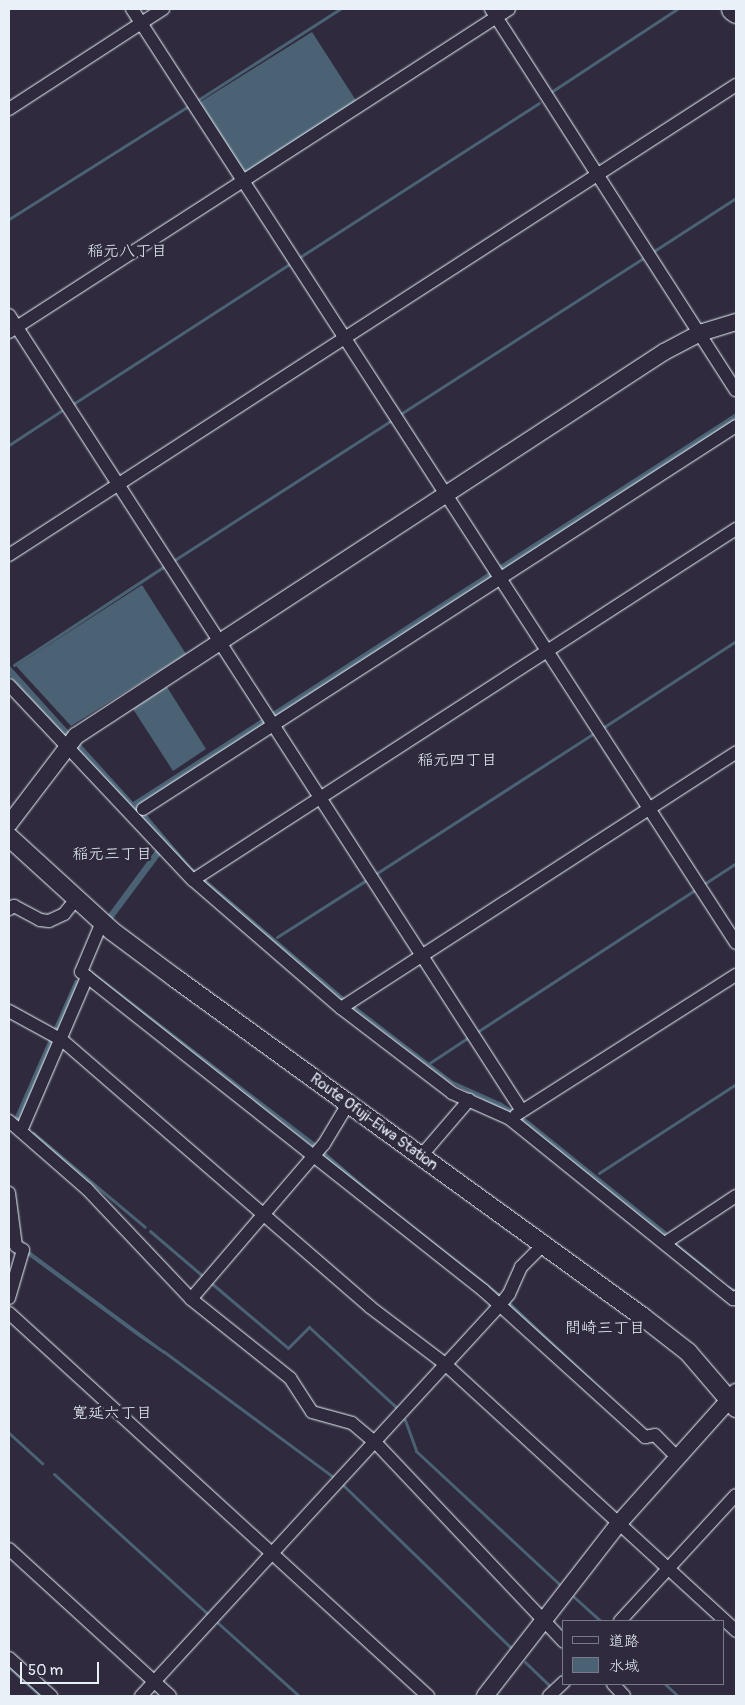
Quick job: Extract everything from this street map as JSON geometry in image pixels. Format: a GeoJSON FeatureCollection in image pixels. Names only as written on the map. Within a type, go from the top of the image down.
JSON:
{"type":"FeatureCollection","features":[{"type":"Feature","properties":{"kind":"highway"},"geometry":{"type":"LineString","coordinates":[[732,9],[736,12]]}},
{"type":"Feature","properties":{"kind":"main road","name":"Route Ofuji-Eiwa Station"},"geometry":{"type":"LineString","coordinates":[[9,837],[102,922],[688,1352],[734,1400]]}},
{"type":"Feature","properties":{"kind":"street"},"geometry":{"type":"LineString","coordinates":[[132,9],[446,492],[736,944]]}},
{"type":"Feature","properties":{"kind":"street"},"geometry":{"type":"LineString","coordinates":[[9,109],[163,9]]}},
{"type":"Feature","properties":{"kind":"street"},"geometry":{"type":"LineString","coordinates":[[13,329],[244,180],[494,13],[509,9]]}},
{"type":"Feature","properties":{"kind":"street"},"geometry":{"type":"LineString","coordinates":[[494,13],[596,175],[736,390]]}},
{"type":"Feature","properties":{"kind":"street"},"geometry":{"type":"LineString","coordinates":[[9,555],[736,85]]}},
{"type":"Feature","properties":{"kind":"street"},"geometry":{"type":"LineString","coordinates":[[9,315],[13,329],[118,485],[421,953],[516,1115],[665,1243],[733,1299],[736,1297]]}},
{"type":"Feature","properties":{"kind":"street"},"geometry":{"type":"LineString","coordinates":[[9,824],[70,742],[219,640],[664,352],[700,333],[736,322]]}},
{"type":"Feature","properties":{"kind":"street"},"geometry":{"type":"LineString","coordinates":[[143,809],[271,721],[498,574],[736,426]]}},
{"type":"Feature","properties":{"kind":"street"},"geometry":{"type":"LineString","coordinates":[[198,878],[320,797],[736,529]]}},
{"type":"Feature","properties":{"kind":"street"},"geometry":{"type":"LineString","coordinates":[[9,685],[70,742],[167,854],[198,878],[452,1093],[468,1100],[516,1115],[736,975]]}},
{"type":"Feature","properties":{"kind":"street"},"geometry":{"type":"LineString","coordinates":[[346,1005],[421,953],[736,752]]}},
{"type":"Feature","properties":{"kind":"street"},"geometry":{"type":"LineString","coordinates":[[9,909],[14,906],[40,920],[49,920],[64,914],[76,899]]}},
{"type":"Feature","properties":{"kind":"street"},"geometry":{"type":"LineString","coordinates":[[102,922],[81,972],[502,1302],[645,1437],[655,1436],[678,1457]]}},
{"type":"Feature","properties":{"kind":"street"},"geometry":{"type":"LineString","coordinates":[[87,977],[13,1128],[94,1196],[191,1299],[290,1378],[312,1412],[352,1423],[375,1442],[562,1640]]}},
{"type":"Feature","properties":{"kind":"street"},"geometry":{"type":"LineString","coordinates":[[9,1017],[9,1010],[56,1037],[370,1307],[446,1364],[724,1620]]}},
{"type":"Feature","properties":{"kind":"street"},"geometry":{"type":"LineString","coordinates":[[421,1156],[468,1100]]}},
{"type":"Feature","properties":{"kind":"street"},"geometry":{"type":"LineString","coordinates":[[191,1299],[316,1155],[348,1104]]}},
{"type":"Feature","properties":{"kind":"street"},"geometry":{"type":"LineString","coordinates":[[9,1193],[16,1246],[23,1250],[9,1298]]}},
{"type":"Feature","properties":{"kind":"street"},"geometry":{"type":"LineString","coordinates":[[665,1243],[736,1196]]}},
{"type":"Feature","properties":{"kind":"street"},"geometry":{"type":"LineString","coordinates":[[141,1696],[502,1302],[521,1267],[543,1245]]}},
{"type":"Feature","properties":{"kind":"street"},"geometry":{"type":"LineString","coordinates":[[9,1312],[428,1696]]}},
{"type":"Feature","properties":{"kind":"street"},"geometry":{"type":"LineString","coordinates":[[485,1696],[620,1522],[678,1457],[734,1400]]}},
{"type":"Feature","properties":{"kind":"street"},"geometry":{"type":"LineString","coordinates":[[621,1620],[736,1495]]}},
{"type":"Feature","properties":{"kind":"street"},"geometry":{"type":"LineString","coordinates":[[9,1549],[170,1696]]}},
{"type":"Feature","properties":{"kind":"street"},"geometry":{"type":"LineString","coordinates":[[725,1620],[736,1631]]}},
{"type":"Feature","properties":{"kind":"street"},"geometry":{"type":"LineString","coordinates":[[9,1658],[51,1696]]}},
{"type":"Feature","properties":{"kind":"street"},"geometry":{"type":"LineString","coordinates":[[549,1696],[562,1684]]}},
{"type":"Feature","properties":{"kind":"street"},"geometry":{"type":"LineString","coordinates":[[614,1685],[624,1696]]}},
{"type":"Feature","properties":{"kind":"water"},"geometry":{"type":"Polygon","coordinates":[[[312,32],[357,102],[245,173],[200,102],[312,32]]]}},
{"type":"Feature","properties":{"kind":"water"},"geometry":{"type":"Polygon","coordinates":[[[736,413],[736,421],[145,813],[191,867],[346,999],[453,1081],[502,1103],[529,1121],[668,1233],[664,1235],[512,1114],[450,1083],[340,999],[165,849],[112,920],[107,916],[161,843],[9,675],[9,665],[133,802],[736,413]]]}},
{"type":"Feature","properties":{"kind":"water"},"geometry":{"type":"Polygon","coordinates":[[[142,585],[186,654],[71,726],[16,666],[142,585]]]}},
{"type":"Feature","properties":{"kind":"water"},"geometry":{"type":"Polygon","coordinates":[[[167,687],[206,749],[173,771],[133,709],[167,687]]]}},
{"type":"Feature","properties":{"kind":"water"},"geometry":{"type":"Polygon","coordinates":[[[90,970],[318,1145],[316,1149],[91,976],[90,970]]]}},
{"type":"Feature","properties":{"kind":"water"},"geometry":{"type":"Polygon","coordinates":[[[75,980],[80,981],[19,1122],[14,1119],[75,980]]]}},
{"type":"Feature","properties":{"kind":"water"},"geometry":{"type":"Polygon","coordinates":[[[324,1151],[390,1208],[509,1301],[645,1430],[322,1155],[324,1151]]]}},
{"type":"Feature","properties":{"kind":"water"},"geometry":{"type":"Polygon","coordinates":[[[28,1250],[166,1352],[164,1354],[139,1337],[26,1254],[28,1250]]]}},
{"type":"Feature","properties":{"kind":"waterway"},"geometry":{"type":"LineString","coordinates":[[198,100],[340,9]]}},
{"type":"Feature","properties":{"kind":"waterway"},"geometry":{"type":"LineString","coordinates":[[551,92],[677,9]]}},
{"type":"Feature","properties":{"kind":"waterway"},"geometry":{"type":"LineString","coordinates":[[300,257],[539,103]]}},
{"type":"Feature","properties":{"kind":"waterway"},"geometry":{"type":"LineString","coordinates":[[9,219],[190,105]]}},
{"type":"Feature","properties":{"kind":"waterway"},"geometry":{"type":"LineString","coordinates":[[654,251],[736,198]]}},
{"type":"Feature","properties":{"kind":"waterway"},"geometry":{"type":"LineString","coordinates":[[402,413],[642,259]]}},
{"type":"Feature","properties":{"kind":"waterway"},"geometry":{"type":"LineString","coordinates":[[73,404],[291,263]]}},
{"type":"Feature","properties":{"kind":"waterway"},"geometry":{"type":"LineString","coordinates":[[9,445],[61,411]]}},
{"type":"Feature","properties":{"kind":"waterway"},"geometry":{"type":"LineString","coordinates":[[173,561],[392,420]]}},
{"type":"Feature","properties":{"kind":"waterway"},"geometry":{"type":"LineString","coordinates":[[14,665],[165,566]]}},
{"type":"Feature","properties":{"kind":"waterway"},"geometry":{"type":"LineString","coordinates":[[604,727],[736,641]]}},
{"type":"Feature","properties":{"kind":"waterway"},"geometry":{"type":"LineString","coordinates":[[377,873],[593,734]]}},
{"type":"Feature","properties":{"kind":"waterway"},"geometry":{"type":"LineString","coordinates":[[704,884],[736,863]]}},
{"type":"Feature","properties":{"kind":"waterway"},"geometry":{"type":"LineString","coordinates":[[277,937],[365,881]]}},
{"type":"Feature","properties":{"kind":"waterway"},"geometry":{"type":"LineString","coordinates":[[477,1032],[695,890]]}},
{"type":"Feature","properties":{"kind":"waterway"},"geometry":{"type":"LineString","coordinates":[[428,1064],[469,1037]]}},
{"type":"Feature","properties":{"kind":"waterway"},"geometry":{"type":"LineString","coordinates":[[599,1173],[736,1084]]}},
{"type":"Feature","properties":{"kind":"waterway"},"geometry":{"type":"LineString","coordinates":[[33,1133],[145,1227]]}},
{"type":"Feature","properties":{"kind":"waterway"},"geometry":{"type":"LineString","coordinates":[[150,1231],[205,1278]]}},
{"type":"Feature","properties":{"kind":"waterway"},"geometry":{"type":"LineString","coordinates":[[675,1244],[710,1272]]}},
{"type":"Feature","properties":{"kind":"waterway"},"geometry":{"type":"LineString","coordinates":[[210,1282],[288,1348],[309,1327],[396,1407]]}},
{"type":"Feature","properties":{"kind":"waterway"},"geometry":{"type":"LineString","coordinates":[[728,1287],[736,1291]]}},
{"type":"Feature","properties":{"kind":"waterway"},"geometry":{"type":"LineString","coordinates":[[163,1351],[333,1477]]}},
{"type":"Feature","properties":{"kind":"waterway"},"geometry":{"type":"LineString","coordinates":[[405,1420],[416,1451],[559,1584]]}},
{"type":"Feature","properties":{"kind":"waterway"},"geometry":{"type":"LineString","coordinates":[[9,1433],[42,1463]]}},
{"type":"Feature","properties":{"kind":"waterway"},"geometry":{"type":"LineString","coordinates":[[54,1474],[208,1614]]}},
{"type":"Feature","properties":{"kind":"waterway"},"geometry":{"type":"LineString","coordinates":[[343,1485],[510,1647]]}},
{"type":"Feature","properties":{"kind":"waterway"},"geometry":{"type":"LineString","coordinates":[[574,1597],[600,1620]]}},
{"type":"Feature","properties":{"kind":"waterway"},"geometry":{"type":"LineString","coordinates":[[218,1623],[299,1696]]}},
{"type":"Feature","properties":{"kind":"waterway"},"geometry":{"type":"LineString","coordinates":[[525,1662],[549,1685]]}},
{"type":"Feature","properties":{"kind":"waterway"},"geometry":{"type":"LineString","coordinates":[[9,1667],[41,1696]]}},
{"type":"Feature","properties":{"kind":"waterway"},"geometry":{"type":"LineString","coordinates":[[666,1685],[678,1696]]}},
{"type":"Feature","properties":{"kind":"district","name":"稲元八丁目"},"geometry":{"type":"Point","coordinates":[127,251]}},
{"type":"Feature","properties":{"kind":"district","name":"稲元四丁目"},"geometry":{"type":"Point","coordinates":[457,760]}},
{"type":"Feature","properties":{"kind":"district","name":"稲元三丁目"},"geometry":{"type":"Point","coordinates":[112,854]}},
{"type":"Feature","properties":{"kind":"district","name":"間崎三丁目"},"geometry":{"type":"Point","coordinates":[605,1328]}},
{"type":"Feature","properties":{"kind":"district","name":"寛延六丁目"},"geometry":{"type":"Point","coordinates":[112,1413]}}]}
